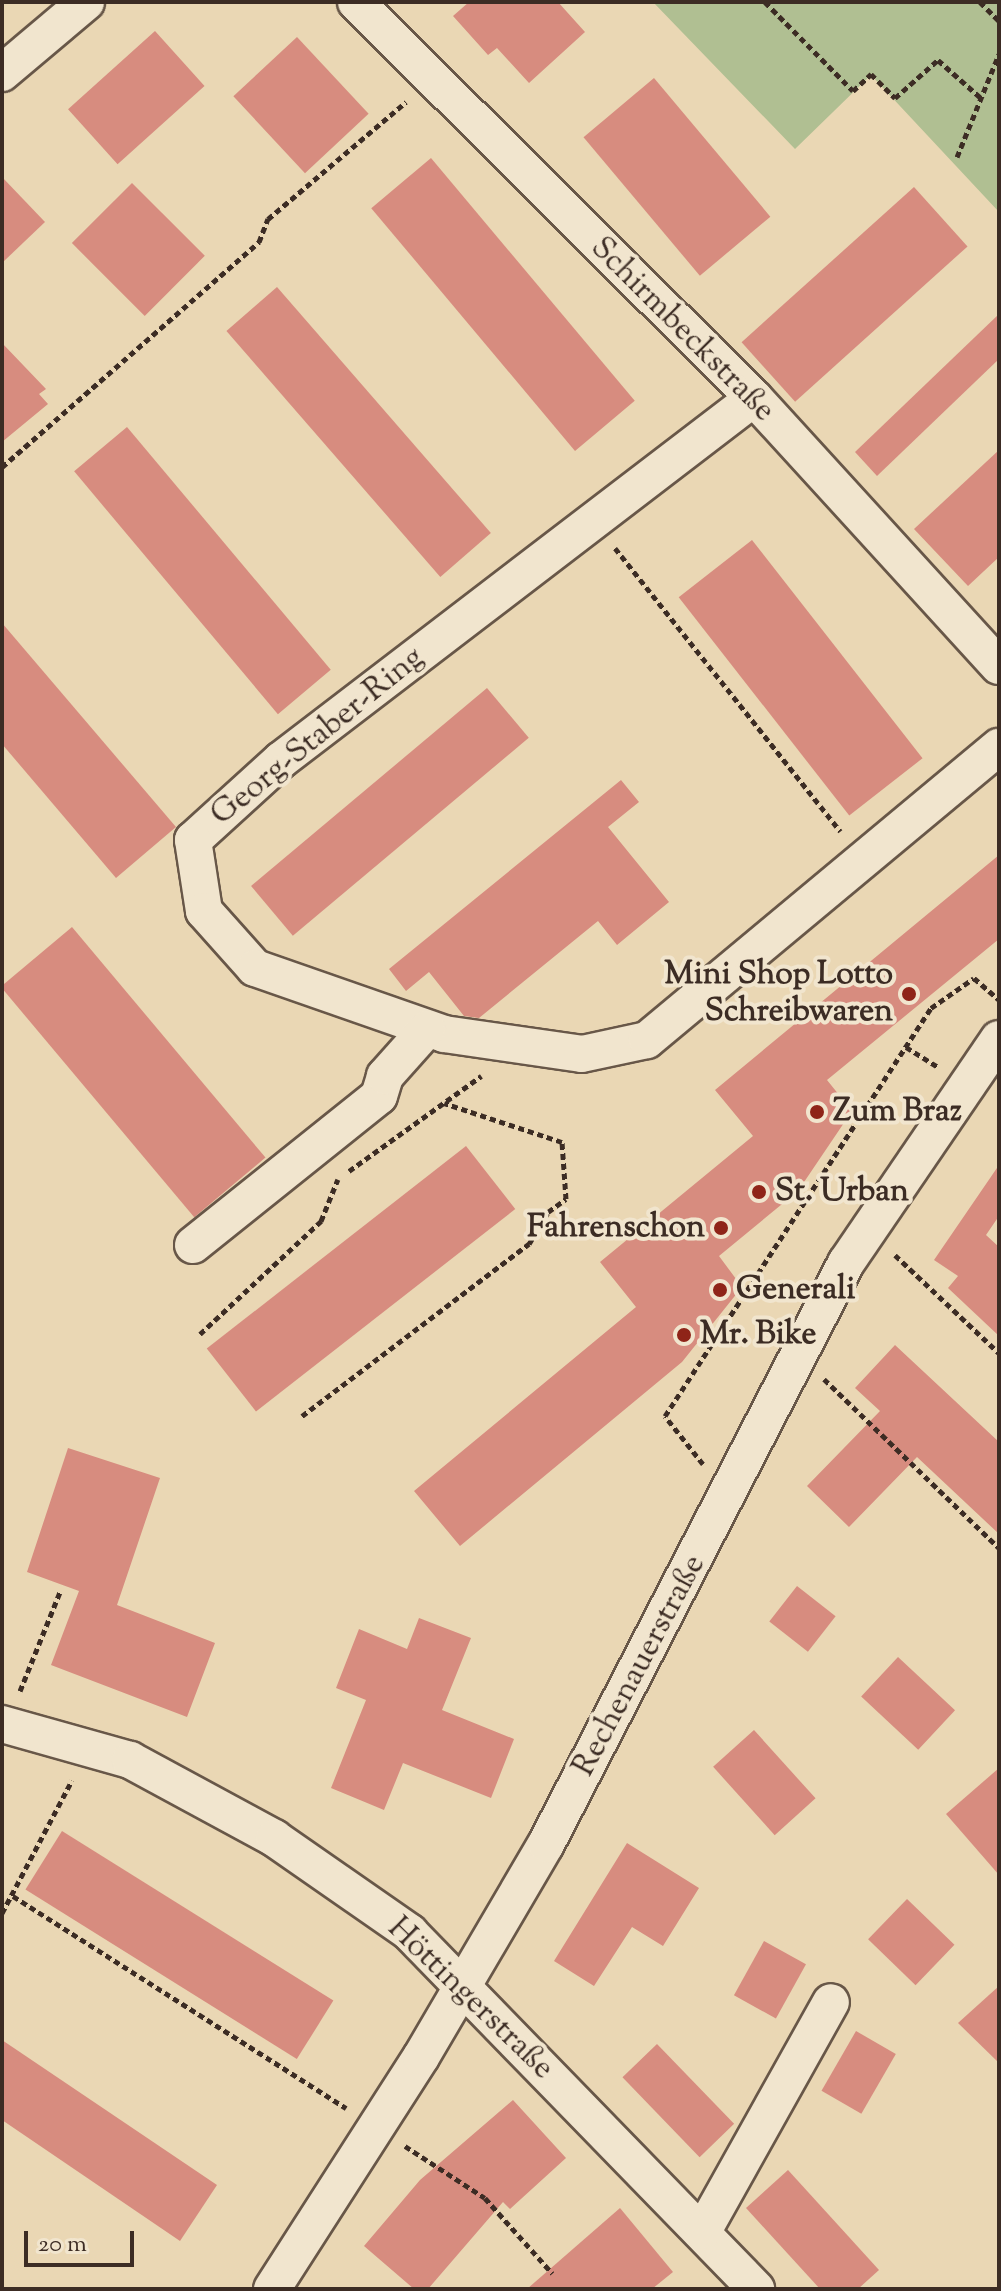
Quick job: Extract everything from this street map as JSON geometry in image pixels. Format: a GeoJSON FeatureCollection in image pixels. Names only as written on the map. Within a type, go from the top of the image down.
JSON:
{"type":"FeatureCollection","features":[{"type":"Feature","properties":{"kind":"street"},"geometry":{"type":"LineString","coordinates":[[2,73],[86,2]]}},
{"type":"Feature","properties":{"kind":"street","name":"Schirmbeckstraße"},"geometry":{"type":"LineString","coordinates":[[356,2],[754,398],[999,666]]}},
{"type":"Feature","properties":{"kind":"street","name":"Georg-Staber-Ring"},"geometry":{"type":"LineString","coordinates":[[754,398],[281,760],[193,840],[204,911],[255,968],[427,1029],[582,1054],[647,1040],[999,747]]}},
{"type":"Feature","properties":{"kind":"street"},"geometry":{"type":"LineString","coordinates":[[193,1245],[379,1096],[385,1076],[427,1029]]}},
{"type":"Feature","properties":{"kind":"street","name":"Rechenauerstraße"},"geometry":{"type":"LineString","coordinates":[[272,2289],[463,1989],[546,1844],[868,1229],[999,1039]]}},
{"type":"Feature","properties":{"kind":"street","name":"Höttingerstraße"},"geometry":{"type":"LineString","coordinates":[[4,1724],[130,1760],[274,1838],[409,1932],[703,2231],[756,2289]]}},
{"type":"Feature","properties":{"kind":"street"},"geometry":{"type":"LineString","coordinates":[[703,2231],[831,2002]]}},
{"type":"Feature","properties":{"kind":"path"},"geometry":{"type":"LineString","coordinates":[[765,2],[853,91],[871,74],[895,98],[938,60],[980,97]]}},
{"type":"Feature","properties":{"kind":"path"},"geometry":{"type":"LineString","coordinates":[[980,2],[999,21]]}},
{"type":"Feature","properties":{"kind":"path"},"geometry":{"type":"LineString","coordinates":[[957,157],[999,54]]}},
{"type":"Feature","properties":{"kind":"path"},"geometry":{"type":"LineString","coordinates":[[2,467],[259,242],[268,219],[431,80]]}},
{"type":"Feature","properties":{"kind":"path"},"geometry":{"type":"LineString","coordinates":[[593,521],[863,860]]}},
{"type":"Feature","properties":{"kind":"path"},"geometry":{"type":"LineString","coordinates":[[729,1497],[665,1416],[931,1008],[974,978],[999,1000]]}},
{"type":"Feature","properties":{"kind":"path"},"geometry":{"type":"LineString","coordinates":[[200,1334],[321,1221],[334,1182],[523,1046]]}},
{"type":"Feature","properties":{"kind":"path"},"geometry":{"type":"LineString","coordinates":[[906,1047],[948,1074]]}},
{"type":"Feature","properties":{"kind":"path"},"geometry":{"type":"LineString","coordinates":[[302,1416],[529,1244],[548,1212],[566,1199],[562,1142],[444,1103]]}},
{"type":"Feature","properties":{"kind":"path"},"geometry":{"type":"LineString","coordinates":[[868,1229],[999,1353]]}},
{"type":"Feature","properties":{"kind":"path"},"geometry":{"type":"LineString","coordinates":[[800,1355],[999,1548]]}},
{"type":"Feature","properties":{"kind":"path"},"geometry":{"type":"LineString","coordinates":[[4,1724],[60,1592]]}},
{"type":"Feature","properties":{"kind":"path"},"geometry":{"type":"LineString","coordinates":[[2,1913],[88,1748]]}},
{"type":"Feature","properties":{"kind":"path"},"geometry":{"type":"LineString","coordinates":[[13,1896],[485,2198],[552,2273]]}},
{"type":"Feature","properties":{"kind":"green space"},"geometry":{"type":"Polygon","coordinates":[[[653,2],[999,2],[999,212],[871,75],[795,149],[653,2]]]}},
{"type":"Feature","properties":{"kind":"building"},"geometry":{"type":"Polygon","coordinates":[[[469,2],[558,2],[585,32],[529,83],[497,48],[488,55],[453,16],[469,2]]]}},
{"type":"Feature","properties":{"kind":"building"},"geometry":{"type":"Polygon","coordinates":[[[155,31],[205,86],[118,164],[68,109],[155,31]]]}},
{"type":"Feature","properties":{"kind":"building"},"geometry":{"type":"Polygon","coordinates":[[[297,37],[369,114],[305,173],[233,96],[297,37]]]}},
{"type":"Feature","properties":{"kind":"building"},"geometry":{"type":"Polygon","coordinates":[[[654,78],[770,217],[700,276],[584,137],[654,78]]]}},
{"type":"Feature","properties":{"kind":"building"},"geometry":{"type":"Polygon","coordinates":[[[431,158],[635,401],[575,451],[371,208],[431,158]]]}},
{"type":"Feature","properties":{"kind":"building"},"geometry":{"type":"Polygon","coordinates":[[[2,177],[45,222],[2,263],[2,177]]]}},
{"type":"Feature","properties":{"kind":"building"},"geometry":{"type":"Polygon","coordinates":[[[132,183],[205,256],[145,316],[72,243],[132,183]]]}},
{"type":"Feature","properties":{"kind":"building"},"geometry":{"type":"Polygon","coordinates":[[[914,187],[968,246],[795,402],[742,342],[914,187]]]}},
{"type":"Feature","properties":{"kind":"building"},"geometry":{"type":"Polygon","coordinates":[[[277,287],[491,533],[440,577],[226,331],[277,287]]]}},
{"type":"Feature","properties":{"kind":"building"},"geometry":{"type":"Polygon","coordinates":[[[999,314],[999,359],[877,476],[855,452],[999,314]]]}},
{"type":"Feature","properties":{"kind":"building"},"geometry":{"type":"Polygon","coordinates":[[[2,343],[46,389],[39,394],[48,404],[2,442],[2,343]]]}},
{"type":"Feature","properties":{"kind":"building"},"geometry":{"type":"Polygon","coordinates":[[[127,427],[331,670],[278,714],[74,471],[127,427]]]}},
{"type":"Feature","properties":{"kind":"building"},"geometry":{"type":"Polygon","coordinates":[[[999,450],[999,557],[968,586],[914,529],[999,450]]]}},
{"type":"Feature","properties":{"kind":"building"},"geometry":{"type":"Polygon","coordinates":[[[752,540],[923,758],[849,816],[679,597],[752,540]]]}},
{"type":"Feature","properties":{"kind":"building"},"geometry":{"type":"Polygon","coordinates":[[[2,623],[176,827],[116,878],[2,744],[2,623]]]}},
{"type":"Feature","properties":{"kind":"building"},"geometry":{"type":"Polygon","coordinates":[[[487,688],[529,738],[293,936],[251,886],[487,688]]]}},
{"type":"Feature","properties":{"kind":"building"},"geometry":{"type":"Polygon","coordinates":[[[621,780],[639,802],[608,827],[669,902],[617,945],[598,921],[479,1018],[464,1016],[429,972],[406,991],[389,969],[621,780]]]}},
{"type":"Feature","properties":{"kind":"building"},"geometry":{"type":"Polygon","coordinates":[[[999,855],[999,939],[827,1080],[852,1111],[798,1191],[719,1256],[742,1287],[682,1362],[460,1546],[414,1491],[636,1307],[600,1262],[753,1136],[715,1090],[999,855]]]}},
{"type":"Feature","properties":{"kind":"building"},"geometry":{"type":"Polygon","coordinates":[[[72,927],[265,1158],[194,1217],[2,988],[72,927]]]}},
{"type":"Feature","properties":{"kind":"building"},"geometry":{"type":"Polygon","coordinates":[[[466,1146],[515,1209],[256,1412],[207,1349],[466,1146]]]}},
{"type":"Feature","properties":{"kind":"building"},"geometry":{"type":"Polygon","coordinates":[[[999,1165],[999,1216],[986,1235],[999,1247],[999,1336],[948,1288],[958,1276],[934,1260],[999,1165]]]}},
{"type":"Feature","properties":{"kind":"building"},"geometry":{"type":"Polygon","coordinates":[[[895,1345],[999,1442],[999,1534],[917,1457],[849,1527],[807,1486],[880,1411],[855,1388],[895,1345]]]}},
{"type":"Feature","properties":{"kind":"building"},"geometry":{"type":"Polygon","coordinates":[[[68,1448],[160,1478],[117,1605],[215,1643],[187,1717],[51,1665],[79,1591],[27,1572],[68,1448]]]}},
{"type":"Feature","properties":{"kind":"building"},"geometry":{"type":"Polygon","coordinates":[[[797,1586],[836,1616],[808,1652],[769,1621],[797,1586]]]}},
{"type":"Feature","properties":{"kind":"building"},"geometry":{"type":"Polygon","coordinates":[[[419,1618],[471,1638],[442,1710],[514,1739],[491,1798],[403,1763],[384,1810],[331,1788],[366,1700],[336,1688],[359,1629],[407,1649],[419,1618]]]}},
{"type":"Feature","properties":{"kind":"building"},"geometry":{"type":"Polygon","coordinates":[[[898,1657],[955,1710],[918,1750],[861,1696],[898,1657]]]}},
{"type":"Feature","properties":{"kind":"building"},"geometry":{"type":"Polygon","coordinates":[[[754,1730],[816,1798],[775,1835],[713,1767],[754,1730]]]}},
{"type":"Feature","properties":{"kind":"building"},"geometry":{"type":"Polygon","coordinates":[[[999,1768],[999,1875],[946,1814],[999,1768]]]}},
{"type":"Feature","properties":{"kind":"building"},"geometry":{"type":"Polygon","coordinates":[[[62,1831],[333,2001],[297,2059],[25,1890],[62,1831]]]}},
{"type":"Feature","properties":{"kind":"building"},"geometry":{"type":"Polygon","coordinates":[[[627,1843],[699,1888],[663,1946],[632,1927],[594,1986],[554,1961],[627,1843]]]}},
{"type":"Feature","properties":{"kind":"building"},"geometry":{"type":"Polygon","coordinates":[[[907,1899],[954,1945],[916,1985],[868,1939],[907,1899]]]}},
{"type":"Feature","properties":{"kind":"building"},"geometry":{"type":"Polygon","coordinates":[[[764,1941],[806,1964],[776,2018],[734,1995],[764,1941]]]}},
{"type":"Feature","properties":{"kind":"building"},"geometry":{"type":"Polygon","coordinates":[[[999,1986],[999,2063],[958,2023],[999,1986]]]}},
{"type":"Feature","properties":{"kind":"building"},"geometry":{"type":"Polygon","coordinates":[[[856,2031],[896,2054],[861,2114],[822,2091],[856,2031]]]}},
{"type":"Feature","properties":{"kind":"building"},"geometry":{"type":"Polygon","coordinates":[[[2,2040],[217,2185],[180,2241],[2,2120],[2,2040]]]}},
{"type":"Feature","properties":{"kind":"building"},"geometry":{"type":"Polygon","coordinates":[[[657,2044],[734,2124],[700,2157],[622,2077],[657,2044]]]}},
{"type":"Feature","properties":{"kind":"building"},"geometry":{"type":"Polygon","coordinates":[[[513,2100],[566,2158],[510,2209],[503,2202],[428,2289],[414,2289],[364,2246],[420,2180],[513,2100]]]}},
{"type":"Feature","properties":{"kind":"building"},"geometry":{"type":"Polygon","coordinates":[[[788,2170],[879,2270],[858,2289],[820,2289],[746,2208],[788,2170]]]}},
{"type":"Feature","properties":{"kind":"building"},"geometry":{"type":"Polygon","coordinates":[[[620,2208],[673,2272],[652,2289],[527,2289],[620,2208]]]}},
{"type":"Feature","properties":{"kind":"place","name":"Mini Shop Lotto Schreibwaren"},"geometry":{"type":"Point","coordinates":[909,994]}},
{"type":"Feature","properties":{"kind":"place","name":"Zum Braz"},"geometry":{"type":"Point","coordinates":[817,1112]}},
{"type":"Feature","properties":{"kind":"place","name":"St. Urban"},"geometry":{"type":"Point","coordinates":[759,1192]}},
{"type":"Feature","properties":{"kind":"place","name":"Fahrenschon"},"geometry":{"type":"Point","coordinates":[721,1228]}},
{"type":"Feature","properties":{"kind":"place","name":"Generali"},"geometry":{"type":"Point","coordinates":[720,1290]}},
{"type":"Feature","properties":{"kind":"place","name":"Mr. Bike"},"geometry":{"type":"Point","coordinates":[684,1335]}}]}
